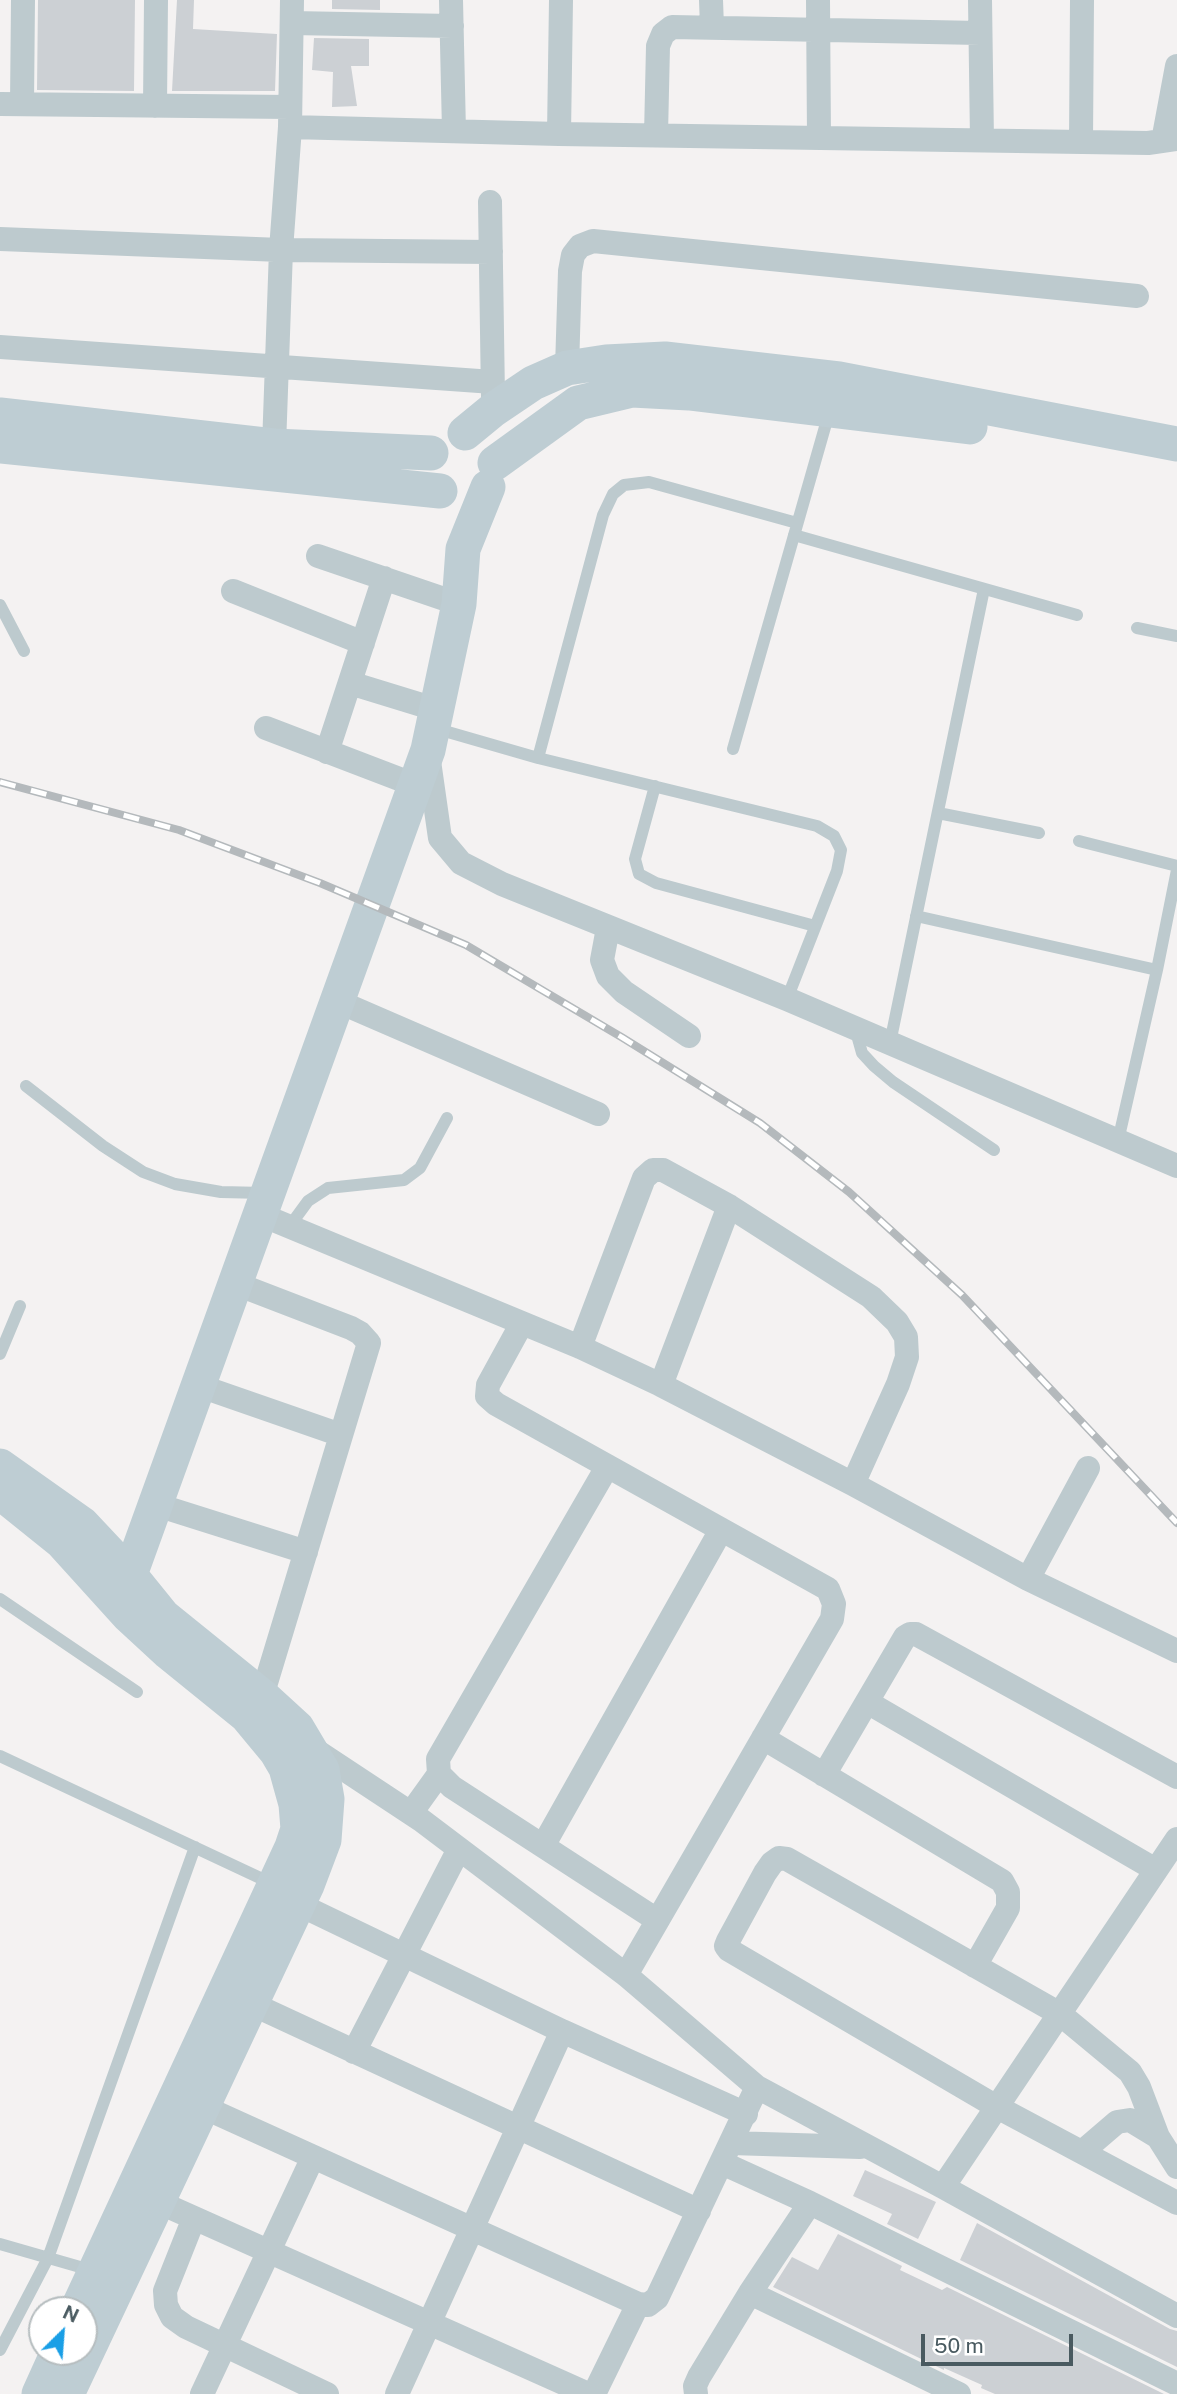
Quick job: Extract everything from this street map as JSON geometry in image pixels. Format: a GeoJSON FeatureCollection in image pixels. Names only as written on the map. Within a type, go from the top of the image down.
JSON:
{"type":"FeatureCollection","features":[{"type":"Feature","properties":{"kind":"main road"},"geometry":{"type":"LineString","coordinates":[[465,433],[493,396],[567,368],[606,362],[665,359],[835,394],[956,424],[1177,465]]}},
{"type":"Feature","properties":{"kind":"main road"},"geometry":{"type":"LineString","coordinates":[[0,446],[445,494],[460,499],[480,494],[491,475],[578,403],[632,390],[835,394],[1177,444]]}},
{"type":"Feature","properties":{"kind":"main road"},"geometry":{"type":"LineString","coordinates":[[0,415],[274,446],[431,453]]}},
{"type":"Feature","properties":{"kind":"main road"},"geometry":{"type":"LineString","coordinates":[[124,1590],[234,1283],[271,1212],[337,1001],[433,729],[458,604],[463,549],[491,475],[491,448],[484,440],[465,433],[444,437],[431,453],[429,474],[445,494],[463,549]]}},
{"type":"Feature","properties":{"kind":"main road"},"geometry":{"type":"LineString","coordinates":[[0,1466],[82,1524],[168,1652],[247,1716],[263,1733],[286,1769],[297,1816],[286,1894],[251,2004],[67,2394]]}},
{"type":"Feature","properties":{"kind":"main road"},"geometry":{"type":"LineString","coordinates":[[0,1492],[124,1590],[163,1616],[262,1696],[297,1728],[326,1781],[327,1818],[320,1854],[286,1894],[83,2296]]}},
{"type":"Feature","properties":{"kind":"main road"},"geometry":{"type":"LineString","coordinates":[[39,2394],[52,2366]]}},
{"type":"Feature","properties":{"kind":"street"},"geometry":{"type":"LineString","coordinates":[[23,0],[11,104],[155,106],[454,131],[1148,143],[1170,140],[1177,66]]}},
{"type":"Feature","properties":{"kind":"street"},"geometry":{"type":"LineString","coordinates":[[155,106],[156,0]]}},
{"type":"Feature","properties":{"kind":"street"},"geometry":{"type":"LineString","coordinates":[[452,0],[454,131]]}},
{"type":"Feature","properties":{"kind":"street"},"geometry":{"type":"LineString","coordinates":[[559,134],[561,0]]}},
{"type":"Feature","properties":{"kind":"street"},"geometry":{"type":"LineString","coordinates":[[711,0],[712,27]]}},
{"type":"Feature","properties":{"kind":"street"},"geometry":{"type":"LineString","coordinates":[[818,0],[818,138]]}},
{"type":"Feature","properties":{"kind":"street"},"geometry":{"type":"LineString","coordinates":[[980,0],[982,140]]}},
{"type":"Feature","properties":{"kind":"street"},"geometry":{"type":"LineString","coordinates":[[1081,142],[1082,0]]}},
{"type":"Feature","properties":{"kind":"street"},"geometry":{"type":"LineString","coordinates":[[274,446],[275,366],[290,117],[292,11],[452,26]]}},
{"type":"Feature","properties":{"kind":"street"},"geometry":{"type":"LineString","coordinates":[[656,135],[658,46],[663,34],[672,27],[981,33]]}},
{"type":"Feature","properties":{"kind":"street"},"geometry":{"type":"LineString","coordinates":[[0,347],[275,366],[493,396],[490,202]]}},
{"type":"Feature","properties":{"kind":"street"},"geometry":{"type":"LineString","coordinates":[[0,239],[281,250],[491,252]]}},
{"type":"Feature","properties":{"kind":"street"},"geometry":{"type":"LineString","coordinates":[[567,368],[570,271],[573,256],[580,246],[593,241],[1137,296]]}},
{"type":"Feature","properties":{"kind":"street"},"geometry":{"type":"LineString","coordinates":[[318,555],[458,604]]}},
{"type":"Feature","properties":{"kind":"street"},"geometry":{"type":"LineString","coordinates":[[327,752],[384,578]]}},
{"type":"Feature","properties":{"kind":"street"},"geometry":{"type":"LineString","coordinates":[[233,591],[363,643]]}},
{"type":"Feature","properties":{"kind":"street"},"geometry":{"type":"LineString","coordinates":[[350,683],[433,729],[440,838],[461,863],[502,884],[787,999],[1177,1166]]}},
{"type":"Feature","properties":{"kind":"street"},"geometry":{"type":"LineString","coordinates":[[266,728],[415,785]]}},
{"type":"Feature","properties":{"kind":"street"},"geometry":{"type":"LineString","coordinates":[[608,928],[602,960],[608,976],[624,992],[689,1036]]}},
{"type":"Feature","properties":{"kind":"street"},"geometry":{"type":"LineString","coordinates":[[337,1001],[598,1114]]}},
{"type":"Feature","properties":{"kind":"street"},"geometry":{"type":"LineString","coordinates":[[580,1347],[643,1178],[653,1170],[663,1170],[729,1206],[871,1297],[897,1322],[906,1337],[907,1357],[898,1384],[853,1485]]}},
{"type":"Feature","properties":{"kind":"street"},"geometry":{"type":"LineString","coordinates":[[660,1385],[729,1206]]}},
{"type":"Feature","properties":{"kind":"street"},"geometry":{"type":"LineString","coordinates":[[271,1212],[580,1347],[660,1385],[1028,1579],[1177,1651]]}},
{"type":"Feature","properties":{"kind":"street"},"geometry":{"type":"LineString","coordinates":[[234,1283],[351,1328],[367,1338],[369,1343],[262,1696]]}},
{"type":"Feature","properties":{"kind":"street"},"geometry":{"type":"LineString","coordinates":[[522,1323],[488,1385],[487,1396],[510,1413],[828,1589],[834,1604],[832,1619],[626,1975]]}},
{"type":"Feature","properties":{"kind":"street"},"geometry":{"type":"LineString","coordinates":[[197,1385],[341,1435]]}},
{"type":"Feature","properties":{"kind":"street"},"geometry":{"type":"LineString","coordinates":[[411,1813],[439,1774],[438,1759],[607,1467]]}},
{"type":"Feature","properties":{"kind":"street"},"geometry":{"type":"LineString","coordinates":[[1028,1579],[1088,1468]]}},
{"type":"Feature","properties":{"kind":"street"},"geometry":{"type":"LineString","coordinates":[[154,1504],[306,1552]]}},
{"type":"Feature","properties":{"kind":"street"},"geometry":{"type":"LineString","coordinates":[[543,1846],[722,1530]]}},
{"type":"Feature","properties":{"kind":"street"},"geometry":{"type":"LineString","coordinates":[[824,1775],[905,1637],[916,1634],[1177,1777]]}},
{"type":"Feature","properties":{"kind":"street"},"geometry":{"type":"LineString","coordinates":[[867,1702],[1156,1870]]}},
{"type":"Feature","properties":{"kind":"street"},"geometry":{"type":"LineString","coordinates":[[263,1733],[309,1746],[411,1813],[626,1975],[758,2087],[1177,2316]]}},
{"type":"Feature","properties":{"kind":"street"},"geometry":{"type":"LineString","coordinates":[[763,1738],[1002,1881],[1008,1892],[1008,1908],[975,1966]]}},
{"type":"Feature","properties":{"kind":"street"},"geometry":{"type":"LineString","coordinates":[[439,1774],[452,1787],[657,1920]]}},
{"type":"Feature","properties":{"kind":"street"},"geometry":{"type":"LineString","coordinates":[[943,2187],[1177,1839]]}},
{"type":"Feature","properties":{"kind":"street"},"geometry":{"type":"LineString","coordinates":[[354,2052],[459,1849]]}},
{"type":"Feature","properties":{"kind":"street"},"geometry":{"type":"LineString","coordinates":[[1177,2167],[1158,2137],[1139,2087],[1130,2072],[1059,2014],[787,1859],[779,1858],[772,1863],[726,1946],[735,1954],[998,2107],[1177,2203]]}},
{"type":"Feature","properties":{"kind":"street"},"geometry":{"type":"LineString","coordinates":[[286,1894],[562,2031],[746,2114]]}},
{"type":"Feature","properties":{"kind":"street"},"geometry":{"type":"LineString","coordinates":[[251,2004],[699,2211]]}},
{"type":"Feature","properties":{"kind":"street"},"geometry":{"type":"LineString","coordinates":[[397,2394],[562,2031]]}},
{"type":"Feature","properties":{"kind":"street"},"geometry":{"type":"LineString","coordinates":[[201,2106],[638,2304],[648,2305],[657,2298],[758,2087]]}},
{"type":"Feature","properties":{"kind":"street"},"geometry":{"type":"LineString","coordinates":[[1083,2152],[1117,2122],[1130,2120],[1158,2137]]}},
{"type":"Feature","properties":{"kind":"street"},"geometry":{"type":"LineString","coordinates":[[727,2153],[867,2147]]}},
{"type":"Feature","properties":{"kind":"street"},"geometry":{"type":"LineString","coordinates":[[727,2153],[810,2203],[1177,2384]]}},
{"type":"Feature","properties":{"kind":"street"},"geometry":{"type":"LineString","coordinates":[[202,2394],[313,2157]]}},
{"type":"Feature","properties":{"kind":"street"},"geometry":{"type":"LineString","coordinates":[[156,2201],[588,2394]]}},
{"type":"Feature","properties":{"kind":"street"},"geometry":{"type":"LineString","coordinates":[[696,2394],[695,2386],[699,2377],[750,2293],[810,2203]]}},
{"type":"Feature","properties":{"kind":"street"},"geometry":{"type":"LineString","coordinates":[[194,2218],[165,2291],[166,2305],[172,2317],[186,2327],[327,2394]]}},
{"type":"Feature","properties":{"kind":"street"},"geometry":{"type":"LineString","coordinates":[[750,2293],[959,2394]]}},
{"type":"Feature","properties":{"kind":"street"},"geometry":{"type":"LineString","coordinates":[[594,2394],[638,2304]]}},
{"type":"Feature","properties":{"kind":"lane"},"geometry":{"type":"LineString","coordinates":[[733,749],[835,394]]}},
{"type":"Feature","properties":{"kind":"lane"},"geometry":{"type":"LineString","coordinates":[[538,758],[603,515],[613,494],[624,485],[649,482],[984,589],[1077,615]]}},
{"type":"Feature","properties":{"kind":"lane"},"geometry":{"type":"LineString","coordinates":[[890,1043],[984,589]]}},
{"type":"Feature","properties":{"kind":"lane"},"geometry":{"type":"LineString","coordinates":[[0,605],[24,651]]}},
{"type":"Feature","properties":{"kind":"lane"},"geometry":{"type":"LineString","coordinates":[[1137,628],[1177,636]]}},
{"type":"Feature","properties":{"kind":"lane"},"geometry":{"type":"LineString","coordinates":[[433,729],[538,758],[817,827],[834,836],[841,850],[837,871],[787,999]]}},
{"type":"Feature","properties":{"kind":"lane"},"geometry":{"type":"LineString","coordinates":[[654,786],[635,859],[639,874],[656,883],[815,926]]}},
{"type":"Feature","properties":{"kind":"lane"},"geometry":{"type":"LineString","coordinates":[[938,813],[1039,834]]}},
{"type":"Feature","properties":{"kind":"lane"},"geometry":{"type":"LineString","coordinates":[[1079,841],[1177,868],[1118,1141]]}},
{"type":"Feature","properties":{"kind":"lane"},"geometry":{"type":"LineString","coordinates":[[916,916],[1157,970]]}},
{"type":"Feature","properties":{"kind":"lane"},"geometry":{"type":"LineString","coordinates":[[855,1028],[862,1053],[874,1066],[893,1082],[994,1150]]}},
{"type":"Feature","properties":{"kind":"lane"},"geometry":{"type":"LineString","coordinates":[[26,1086],[103,1146],[143,1172],[176,1184],[221,1192],[271,1212],[308,1201],[328,1188],[404,1180],[420,1168],[447,1118]]}},
{"type":"Feature","properties":{"kind":"lane"},"geometry":{"type":"LineString","coordinates":[[0,1354],[20,1306]]}},
{"type":"Feature","properties":{"kind":"lane"},"geometry":{"type":"LineString","coordinates":[[0,1599],[137,1692]]}},
{"type":"Feature","properties":{"kind":"lane"},"geometry":{"type":"LineString","coordinates":[[0,1756],[195,1847],[286,1894]]}},
{"type":"Feature","properties":{"kind":"lane"},"geometry":{"type":"LineString","coordinates":[[0,2350],[48,2258],[195,1847]]}},
{"type":"Feature","properties":{"kind":"lane"},"geometry":{"type":"LineString","coordinates":[[0,2244],[94,2272]]}},
{"type":"Feature","properties":{"kind":"building"},"geometry":{"type":"Polygon","coordinates":[[[38,0],[135,0],[134,91],[37,90],[38,0]]]}},
{"type":"Feature","properties":{"kind":"building"},"geometry":{"type":"Polygon","coordinates":[[[177,0],[194,0],[193,29],[277,34],[275,91],[172,91],[177,0]]]}},
{"type":"Feature","properties":{"kind":"building"},"geometry":{"type":"Polygon","coordinates":[[[332,0],[380,0],[380,10],[332,9],[332,0]]]}},
{"type":"Feature","properties":{"kind":"building"},"geometry":{"type":"Polygon","coordinates":[[[314,38],[369,39],[369,66],[351,66],[357,106],[332,107],[333,72],[312,70],[314,38]]]}},
{"type":"Feature","properties":{"kind":"building"},"geometry":{"type":"Polygon","coordinates":[[[865,2170],[936,2202],[918,2239],[887,2224],[892,2214],[853,2196],[865,2170]]]}},
{"type":"Feature","properties":{"kind":"building"},"geometry":{"type":"Polygon","coordinates":[[[977,2223],[1177,2331],[1177,2367],[960,2260],[977,2223]]]}},
{"type":"Feature","properties":{"kind":"building"},"geometry":{"type":"Polygon","coordinates":[[[838,2234],[902,2266],[900,2270],[942,2290],[947,2287],[1164,2394],[995,2394],[981,2388],[982,2385],[944,2370],[773,2287],[792,2257],[818,2270],[838,2234]]]}},
{"type":"Feature","properties":{"kind":"railway"},"geometry":{"type":"LineString","coordinates":[[0,782],[179,830],[320,883],[466,945],[760,1123],[849,1192],[962,1295],[1177,1523]]}}]}
